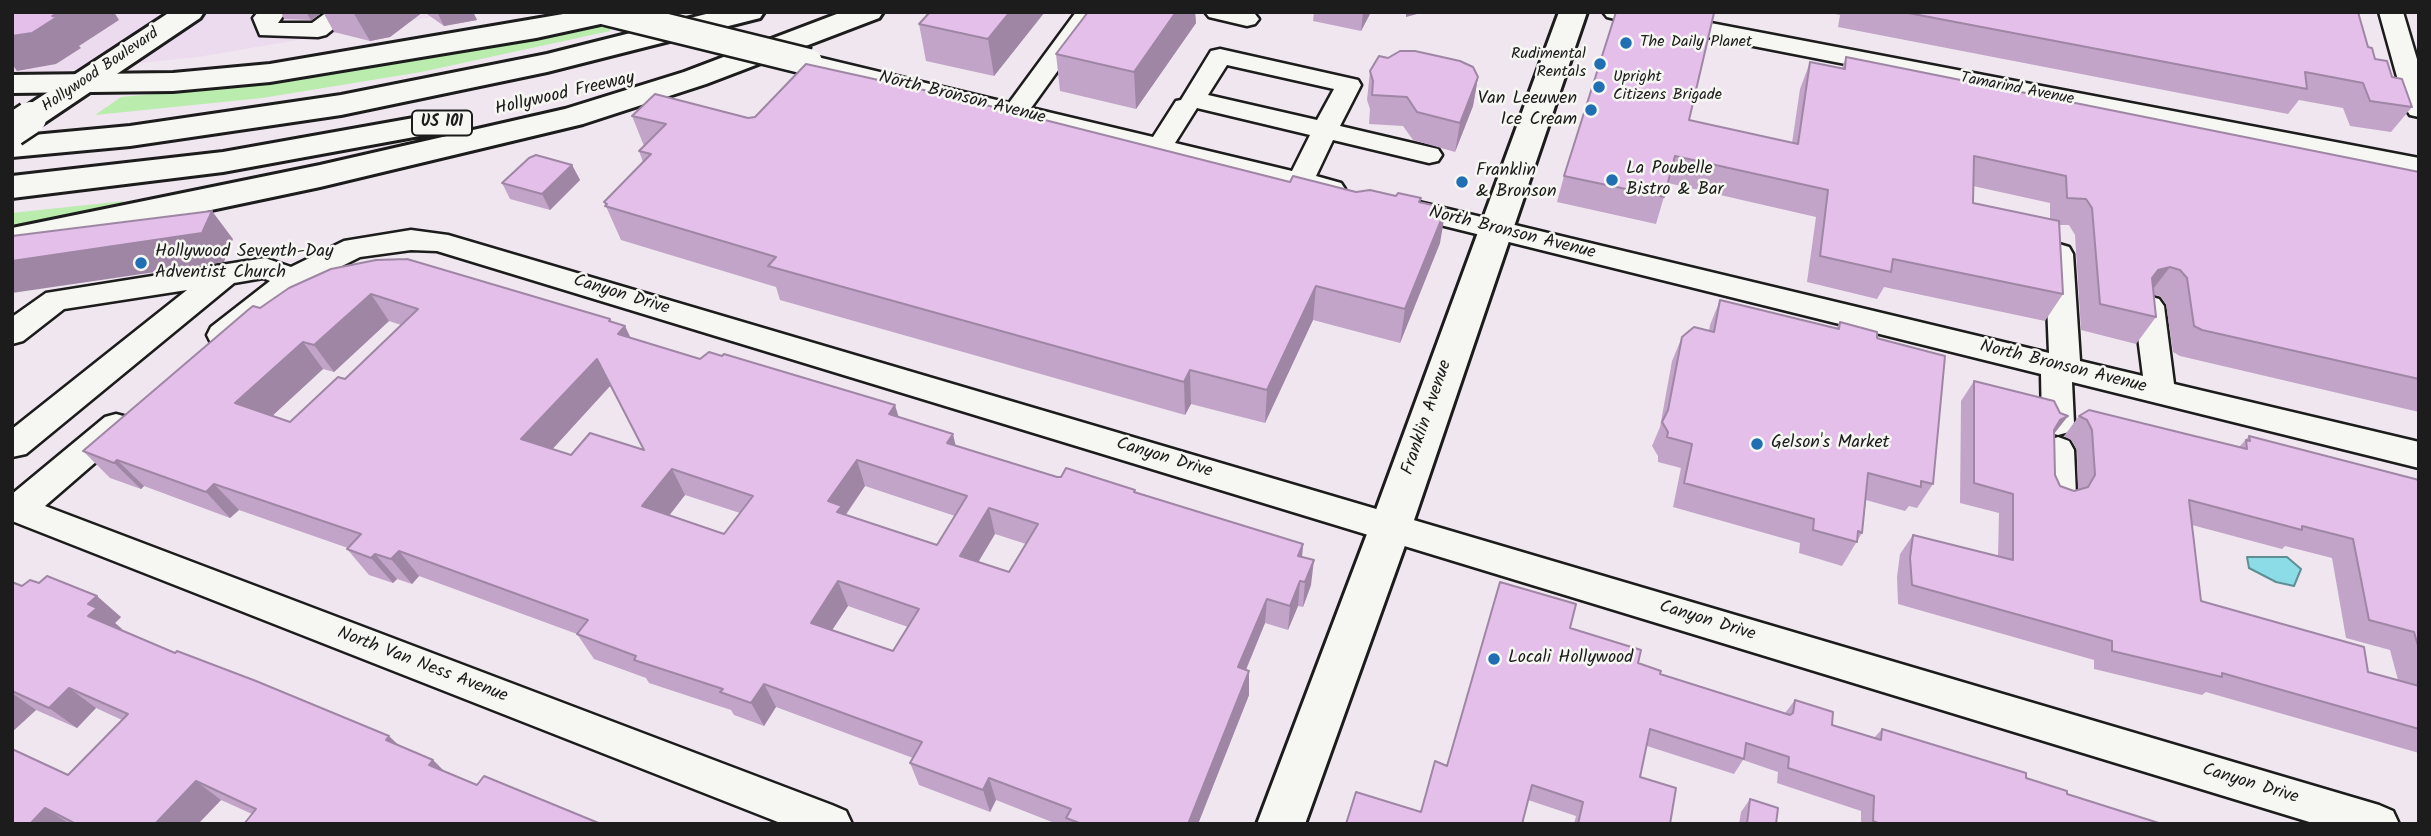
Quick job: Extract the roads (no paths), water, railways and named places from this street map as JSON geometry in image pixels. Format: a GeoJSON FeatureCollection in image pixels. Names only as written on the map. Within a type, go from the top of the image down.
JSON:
{"type":"FeatureCollection","features":[{"type":"Feature","properties":{"kind":"main road"},"geometry":{"type":"LineString","coordinates":[[12,84],[181,81],[270,73],[536,29],[618,12]]}},
{"type":"Feature","properties":{"kind":"main road","name":"Hollywood Freeway"},"geometry":{"type":"LineString","coordinates":[[12,148],[234,122],[444,86],[750,12]]}},
{"type":"Feature","properties":{"kind":"main road","name":"Hollywood Freeway"},"geometry":{"type":"LineString","coordinates":[[12,187],[223,162],[444,122],[656,74],[755,47],[863,12]]}},
{"type":"Feature","properties":{"kind":"main road"},"geometry":{"type":"LineString","coordinates":[[12,240],[332,174],[572,117],[695,78],[869,12]]}},
{"type":"Feature","properties":{"kind":"main road","name":"Franklin Avenue"},"geometry":{"type":"LineString","coordinates":[[1281,824],[1391,527],[1573,12]]}},
{"type":"Feature","properties":{"kind":"main road","name":"Hollywood Boulevard"},"geometry":{"type":"LineString","coordinates":[[18,126],[86,81],[178,14]]}},
{"type":"Feature","properties":{"kind":"main road"},"geometry":{"type":"LineString","coordinates":[[18,126],[234,122]]}},
{"type":"Feature","properties":{"kind":"street"},"geometry":{"type":"LineString","coordinates":[[274,12],[265,18],[268,30],[318,30],[342,12]]}},
{"type":"Feature","properties":{"kind":"street","name":"North Bronson Avenue"},"geometry":{"type":"LineString","coordinates":[[606,12],[2419,455]]}},
{"type":"Feature","properties":{"kind":"street"},"geometry":{"type":"LineString","coordinates":[[1217,12],[1247,19]]}},
{"type":"Feature","properties":{"kind":"street","name":"Tamarind Avenue"},"geometry":{"type":"LineString","coordinates":[[1615,12],[2419,167]]}},
{"type":"Feature","properties":{"kind":"street"},"geometry":{"type":"LineString","coordinates":[[2391,12],[2419,109]]}},
{"type":"Feature","properties":{"kind":"street"},"geometry":{"type":"LineString","coordinates":[[1015,111],[1078,14]]}},
{"type":"Feature","properties":{"kind":"street"},"geometry":{"type":"LineString","coordinates":[[1300,181],[1325,130],[1349,85],[1220,56],[1193,99],[1325,130],[1429,155]]}},
{"type":"Feature","properties":{"kind":"street"},"geometry":{"type":"LineString","coordinates":[[1160,146],[1185,107]]}},
{"type":"Feature","properties":{"kind":"street"},"geometry":{"type":"LineString","coordinates":[[2058,235],[2061,368],[2059,495]]}},
{"type":"Feature","properties":{"kind":"street","name":"Canyon Drive"},"geometry":{"type":"LineString","coordinates":[[206,349],[292,279],[354,248],[411,240],[438,242],[2379,824]]}},
{"type":"Feature","properties":{"kind":"street"},"geometry":{"type":"LineString","coordinates":[[12,333],[56,300],[265,268],[292,279]]}},
{"type":"Feature","properties":{"kind":"street"},"geometry":{"type":"LineString","coordinates":[[15,445],[226,274]]}},
{"type":"Feature","properties":{"kind":"street"},"geometry":{"type":"LineString","coordinates":[[2149,306],[2160,391]]}},
{"type":"Feature","properties":{"kind":"street"},"geometry":{"type":"LineString","coordinates":[[16,508],[133,411]]}},
{"type":"Feature","properties":{"kind":"street","name":"North Van Ness Avenue"},"geometry":{"type":"LineString","coordinates":[[16,508],[832,824]]}},
{"type":"Feature","properties":{"kind":"water"},"geometry":{"type":"Polygon","coordinates":[[[2247,557],[2287,557],[2301,569],[2294,586],[2276,582],[2249,568],[2247,557]]]}},
{"type":"Feature","properties":{"kind":"place","name":"The Daily Planet"},"geometry":{"type":"Point","coordinates":[1626,43]}},
{"type":"Feature","properties":{"kind":"place","name":"Rudimental Rentals"},"geometry":{"type":"Point","coordinates":[1600,64]}},
{"type":"Feature","properties":{"kind":"place","name":"Upright Citizens Brigade"},"geometry":{"type":"Point","coordinates":[1599,87]}},
{"type":"Feature","properties":{"kind":"place","name":"Van Leeuwen Ice Cream"},"geometry":{"type":"Point","coordinates":[1591,110]}},
{"type":"Feature","properties":{"kind":"place","name":"La Poubelle Bistro & Bar"},"geometry":{"type":"Point","coordinates":[1612,180]}},
{"type":"Feature","properties":{"kind":"place","name":"Franklin & Bronson"},"geometry":{"type":"Point","coordinates":[1462,182]}},
{"type":"Feature","properties":{"kind":"place","name":"Hollywood Seventh-Day Adventist Church"},"geometry":{"type":"Point","coordinates":[141,263]}},
{"type":"Feature","properties":{"kind":"place","name":"Gelson's Market"},"geometry":{"type":"Point","coordinates":[1757,444]}},
{"type":"Feature","properties":{"kind":"place","name":"Locali Hollywood"},"geometry":{"type":"Point","coordinates":[1494,659]}}]}
